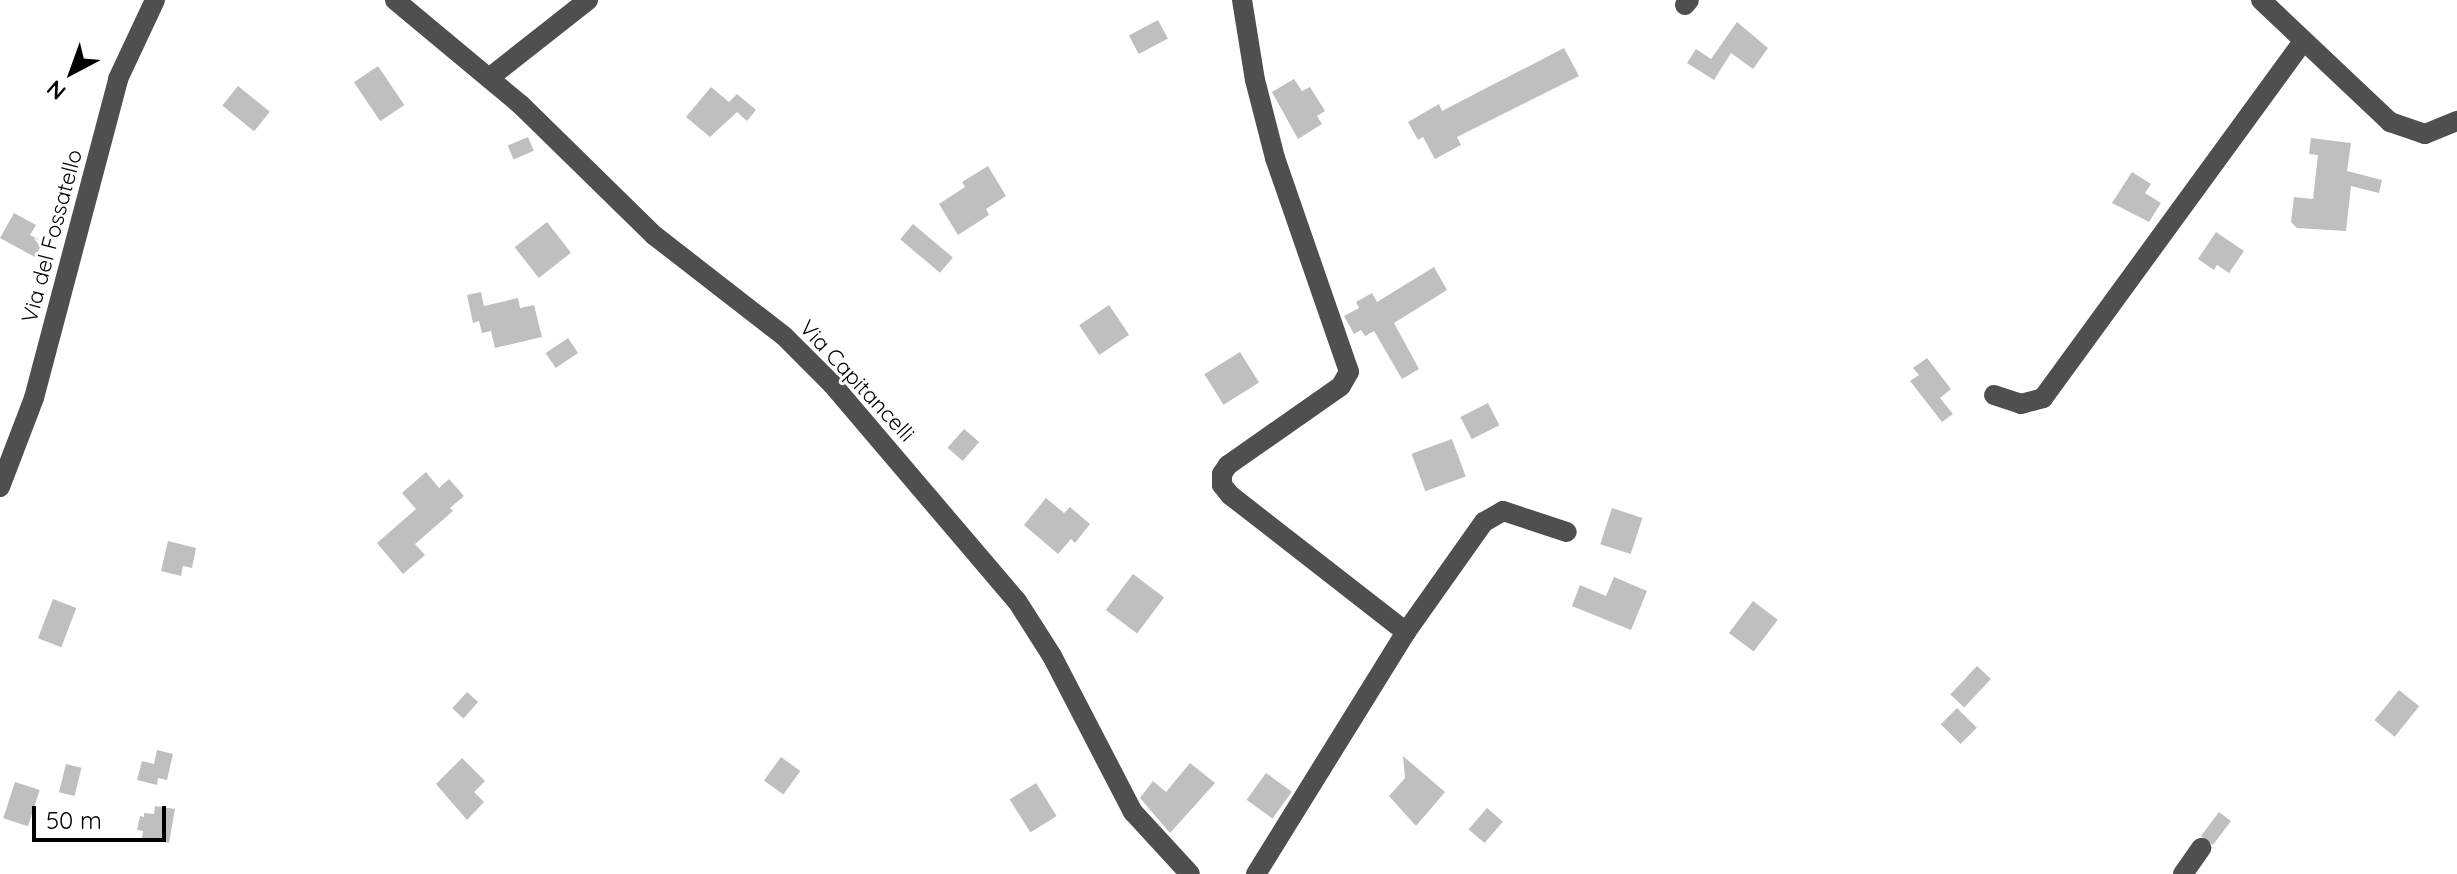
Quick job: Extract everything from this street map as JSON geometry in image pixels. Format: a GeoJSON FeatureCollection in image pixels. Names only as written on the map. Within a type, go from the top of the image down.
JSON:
{"type":"FeatureCollection","features":[{"type":"Feature","properties":{"kind":"street","name":"Via del Fossatello"},"geometry":{"type":"LineString","coordinates":[[0,487],[34,398],[61,283],[121,68],[155,0]]}},
{"type":"Feature","properties":{"kind":"street","name":"Via Capitancelli"},"geometry":{"type":"LineString","coordinates":[[395,0],[489,78],[655,236],[784,336],[832,384],[1017,601],[1052,656],[1133,812],[1190,874]]}},
{"type":"Feature","properties":{"kind":"street"},"geometry":{"type":"LineString","coordinates":[[489,78],[588,0]]}},
{"type":"Feature","properties":{"kind":"street"},"geometry":{"type":"LineString","coordinates":[[1242,0],[1255,80],[1275,158],[1349,372],[1341,386],[1228,465],[1222,474],[1222,485],[1230,495],[1406,632]]}},
{"type":"Feature","properties":{"kind":"street"},"geometry":{"type":"LineString","coordinates":[[2261,0],[2366,102],[2397,125],[2425,134],[2457,121]]}},
{"type":"Feature","properties":{"kind":"street"},"geometry":{"type":"LineString","coordinates":[[1994,395],[2026,404],[2045,395],[2303,41]]}},
{"type":"Feature","properties":{"kind":"street"},"geometry":{"type":"LineString","coordinates":[[1256,874],[1406,632],[1494,514],[1515,513],[1567,532]]}},
{"type":"Feature","properties":{"kind":"street"},"geometry":{"type":"LineString","coordinates":[[2183,874],[2201,848]]}},
{"type":"Feature","properties":{"kind":"building"},"geometry":{"type":"Polygon","coordinates":[[[1158,20],[1168,39],[1139,54],[1129,35],[1158,20]]]}},
{"type":"Feature","properties":{"kind":"building"},"geometry":{"type":"Polygon","coordinates":[[[1737,22],[1768,48],[1753,69],[1731,53],[1714,80],[1687,63],[1696,49],[1711,59],[1737,22]]]}},
{"type":"Feature","properties":{"kind":"building"},"geometry":{"type":"Polygon","coordinates":[[[1564,48],[1579,76],[1457,137],[1461,145],[1435,159],[1423,137],[1418,140],[1408,122],[1439,104],[1442,111],[1564,48]]]}},
{"type":"Feature","properties":{"kind":"building"},"geometry":{"type":"Polygon","coordinates":[[[378,66],[404,105],[380,121],[354,82],[378,66]]]}},
{"type":"Feature","properties":{"kind":"building"},"geometry":{"type":"Polygon","coordinates":[[[1294,79],[1302,91],[1310,87],[1325,111],[1317,116],[1322,124],[1298,139],[1272,92],[1294,79]]]}},
{"type":"Feature","properties":{"kind":"building"},"geometry":{"type":"Polygon","coordinates":[[[238,86],[270,112],[254,131],[222,105],[238,86]]]}},
{"type":"Feature","properties":{"kind":"building"},"geometry":{"type":"Polygon","coordinates":[[[711,87],[729,102],[737,94],[756,110],[747,121],[737,112],[710,137],[686,117],[711,87]]]}},
{"type":"Feature","properties":{"kind":"building"},"geometry":{"type":"Polygon","coordinates":[[[528,137],[534,151],[514,159],[508,146],[528,137]]]}},
{"type":"Feature","properties":{"kind":"building"},"geometry":{"type":"Polygon","coordinates":[[[2311,138],[2351,143],[2347,171],[2382,180],[2379,193],[2351,186],[2346,231],[2297,228],[2291,222],[2294,197],[2313,199],[2318,155],[2309,154],[2311,138]]]}},
{"type":"Feature","properties":{"kind":"building"},"geometry":{"type":"Polygon","coordinates":[[[988,166],[1006,196],[986,209],[989,215],[958,235],[939,204],[965,187],[962,182],[988,166]]]}},
{"type":"Feature","properties":{"kind":"building"},"geometry":{"type":"Polygon","coordinates":[[[2132,172],[2151,184],[2145,193],[2161,203],[2149,222],[2112,203],[2132,172]]]}},
{"type":"Feature","properties":{"kind":"building"},"geometry":{"type":"Polygon","coordinates":[[[14,213],[36,225],[30,235],[43,242],[35,257],[0,238],[14,213]]]}},
{"type":"Feature","properties":{"kind":"building"},"geometry":{"type":"Polygon","coordinates":[[[547,222],[571,253],[539,278],[515,247],[547,222]]]}},
{"type":"Feature","properties":{"kind":"building"},"geometry":{"type":"Polygon","coordinates":[[[913,224],[953,257],[940,273],[900,239],[913,224]]]}},
{"type":"Feature","properties":{"kind":"building"},"geometry":{"type":"Polygon","coordinates":[[[2216,232],[2244,251],[2229,273],[2217,265],[2214,270],[2198,259],[2216,232]]]}},
{"type":"Feature","properties":{"kind":"building"},"geometry":{"type":"Polygon","coordinates":[[[1434,267],[1447,290],[1394,323],[1419,369],[1402,379],[1374,331],[1365,336],[1361,330],[1354,334],[1344,316],[1359,308],[1356,302],[1372,293],[1377,302],[1434,267]]]}},
{"type":"Feature","properties":{"kind":"building"},"geometry":{"type":"Polygon","coordinates":[[[481,292],[484,306],[518,298],[520,308],[534,305],[542,337],[495,348],[491,331],[482,333],[479,321],[473,323],[467,295],[481,292]]]}},
{"type":"Feature","properties":{"kind":"building"},"geometry":{"type":"Polygon","coordinates":[[[1109,305],[1129,335],[1099,355],[1079,325],[1109,305]]]}},
{"type":"Feature","properties":{"kind":"building"},"geometry":{"type":"Polygon","coordinates":[[[568,338],[578,353],[556,368],[546,353],[568,338]]]}},
{"type":"Feature","properties":{"kind":"building"},"geometry":{"type":"Polygon","coordinates":[[[1240,352],[1259,383],[1223,405],[1204,374],[1240,352]]]}},
{"type":"Feature","properties":{"kind":"building"},"geometry":{"type":"Polygon","coordinates":[[[1927,358],[1951,389],[1940,398],[1953,414],[1942,422],[1910,381],[1919,375],[1913,368],[1927,358]]]}},
{"type":"Feature","properties":{"kind":"building"},"geometry":{"type":"Polygon","coordinates":[[[1488,403],[1499,425],[1472,439],[1460,417],[1488,403]]]}},
{"type":"Feature","properties":{"kind":"building"},"geometry":{"type":"Polygon","coordinates":[[[964,429],[979,442],[963,461],[948,448],[964,429]]]}},
{"type":"Feature","properties":{"kind":"building"},"geometry":{"type":"Polygon","coordinates":[[[1452,439],[1466,477],[1425,491],[1412,454],[1452,439]]]}},
{"type":"Feature","properties":{"kind":"building"},"geometry":{"type":"Polygon","coordinates":[[[426,472],[439,488],[449,479],[464,496],[450,508],[453,511],[415,544],[425,555],[403,574],[377,543],[416,509],[402,493],[426,472]]]}},
{"type":"Feature","properties":{"kind":"building"},"geometry":{"type":"Polygon","coordinates":[[[1046,498],[1064,513],[1070,507],[1090,524],[1075,543],[1071,539],[1058,554],[1024,525],[1046,498]]]}},
{"type":"Feature","properties":{"kind":"building"},"geometry":{"type":"Polygon","coordinates":[[[1612,508],[1642,518],[1631,554],[1600,544],[1612,508]]]}},
{"type":"Feature","properties":{"kind":"building"},"geometry":{"type":"Polygon","coordinates":[[[168,541],[196,548],[192,568],[183,566],[181,576],[161,571],[168,541]]]}},
{"type":"Feature","properties":{"kind":"building"},"geometry":{"type":"Polygon","coordinates":[[[1133,574],[1164,597],[1137,633],[1106,610],[1133,574]]]}},
{"type":"Feature","properties":{"kind":"building"},"geometry":{"type":"Polygon","coordinates":[[[1614,577],[1647,591],[1631,630],[1572,606],[1580,585],[1606,596],[1614,577]]]}},
{"type":"Feature","properties":{"kind":"building"},"geometry":{"type":"Polygon","coordinates":[[[53,599],[76,608],[61,647],[38,638],[53,599]]]}},
{"type":"Feature","properties":{"kind":"building"},"geometry":{"type":"Polygon","coordinates":[[[1753,601],[1778,620],[1754,652],[1729,633],[1753,601]]]}},
{"type":"Feature","properties":{"kind":"building"},"geometry":{"type":"Polygon","coordinates":[[[1977,666],[1991,679],[1964,707],[1950,695],[1977,666]]]}},
{"type":"Feature","properties":{"kind":"building"},"geometry":{"type":"Polygon","coordinates":[[[2399,690],[2419,706],[2395,737],[2374,720],[2399,690]]]}},
{"type":"Feature","properties":{"kind":"building"},"geometry":{"type":"Polygon","coordinates":[[[467,692],[478,702],[463,718],[452,708],[467,692]]]}},
{"type":"Feature","properties":{"kind":"building"},"geometry":{"type":"Polygon","coordinates":[[[1957,708],[1977,728],[1961,744],[1941,724],[1957,708]]]}},
{"type":"Feature","properties":{"kind":"building"},"geometry":{"type":"Polygon","coordinates":[[[157,750],[173,754],[167,780],[158,778],[157,785],[137,780],[142,761],[154,764],[157,750]]]}},
{"type":"Feature","properties":{"kind":"building"},"geometry":{"type":"Polygon","coordinates":[[[1403,756],[1445,792],[1416,826],[1389,796],[1405,778],[1403,756]]]}},
{"type":"Feature","properties":{"kind":"building"},"geometry":{"type":"Polygon","coordinates":[[[781,757],[800,771],[783,795],[764,780],[781,757]]]}},
{"type":"Feature","properties":{"kind":"building"},"geometry":{"type":"Polygon","coordinates":[[[462,758],[485,781],[474,792],[484,802],[467,820],[436,784],[462,758]]]}},
{"type":"Feature","properties":{"kind":"building"},"geometry":{"type":"Polygon","coordinates":[[[1190,763],[1215,783],[1170,833],[1140,798],[1153,781],[1166,792],[1190,763]]]}},
{"type":"Feature","properties":{"kind":"building"},"geometry":{"type":"Polygon","coordinates":[[[66,764],[82,768],[75,796],[59,792],[66,764]]]}},
{"type":"Feature","properties":{"kind":"building"},"geometry":{"type":"Polygon","coordinates":[[[1266,773],[1292,792],[1272,819],[1247,800],[1266,773]]]}},
{"type":"Feature","properties":{"kind":"building"},"geometry":{"type":"Polygon","coordinates":[[[15,782],[40,790],[28,826],[3,818],[15,782]]]}},
{"type":"Feature","properties":{"kind":"building"},"geometry":{"type":"Polygon","coordinates":[[[1036,783],[1057,816],[1030,833],[1010,799],[1036,783]]]}},
{"type":"Feature","properties":{"kind":"building"},"geometry":{"type":"Polygon","coordinates":[[[155,806],[175,809],[169,843],[142,838],[143,831],[137,830],[140,816],[144,817],[144,813],[154,814],[155,806]]]}},
{"type":"Feature","properties":{"kind":"building"},"geometry":{"type":"Polygon","coordinates":[[[1487,808],[1503,822],[1484,843],[1469,829],[1487,808]]]}},
{"type":"Feature","properties":{"kind":"building"},"geometry":{"type":"Polygon","coordinates":[[[2219,812],[2231,821],[2213,845],[2201,836],[2219,812]]]}}]}
